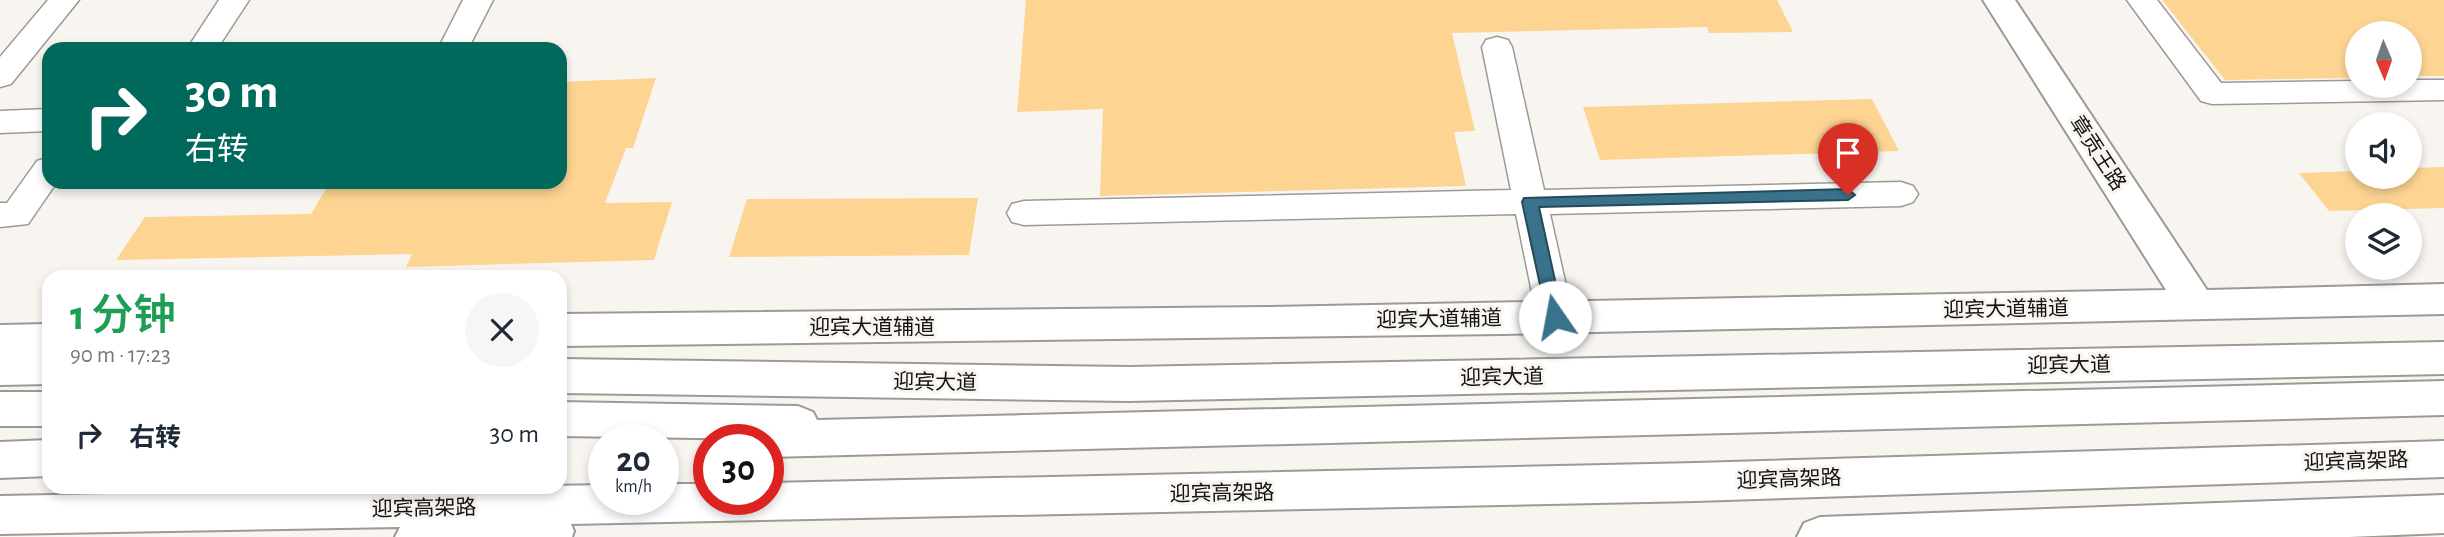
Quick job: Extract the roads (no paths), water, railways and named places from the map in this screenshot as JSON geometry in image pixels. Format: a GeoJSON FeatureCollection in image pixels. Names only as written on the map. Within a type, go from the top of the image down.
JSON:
{"type":"FeatureCollection","features":[{"type":"Feature","properties":{"kind":"main road","name":"章贡王路"},"geometry":{"type":"LineString","coordinates":[[1999,0],[2197,306]]}},
{"type":"Feature","properties":{"kind":"main road","name":"迎宾大道辅道"},"geometry":{"type":"LineString","coordinates":[[567,330],[1111,325],[2197,306],[2444,299]]}},
{"type":"Feature","properties":{"kind":"main road"},"geometry":{"type":"LineString","coordinates":[[0,341],[42,340]]}},
{"type":"Feature","properties":{"kind":"main road","name":"迎宾大道"},"geometry":{"type":"LineString","coordinates":[[567,376],[1129,384],[2444,358]]}},
{"type":"Feature","properties":{"kind":"main road"},"geometry":{"type":"LineString","coordinates":[[0,369],[42,368]]}},
{"type":"Feature","properties":{"kind":"main road"},"geometry":{"type":"LineString","coordinates":[[784,439],[2444,398]]}},
{"type":"Feature","properties":{"kind":"main road"},"geometry":{"type":"LineString","coordinates":[[0,409],[42,409]]}},
{"type":"Feature","properties":{"kind":"main road"},"geometry":{"type":"LineString","coordinates":[[567,419],[1108,430]]}},
{"type":"Feature","properties":{"kind":"main road"},"geometry":{"type":"LineString","coordinates":[[567,445],[588,444]]}},
{"type":"Feature","properties":{"kind":"main road"},"geometry":{"type":"LineString","coordinates":[[0,460],[42,458]]}},
{"type":"Feature","properties":{"kind":"main road","name":"迎宾高架路"},"geometry":{"type":"LineString","coordinates":[[0,515],[1111,496],[1696,482],[2444,458]]}},
{"type":"Feature","properties":{"kind":"main road"},"geometry":{"type":"LineString","coordinates":[[418,537],[625,528],[1111,496]]}},
{"type":"Feature","properties":{"kind":"main road"},"geometry":{"type":"LineString","coordinates":[[1820,537],[2444,514]]}},
{"type":"Feature","properties":{"kind":"street"},"geometry":{"type":"LineString","coordinates":[[0,77],[64,0]]}},
{"type":"Feature","properties":{"kind":"street"},"geometry":{"type":"LineString","coordinates":[[207,42],[234,0]]}},
{"type":"Feature","properties":{"kind":"street"},"geometry":{"type":"LineString","coordinates":[[457,42],[478,0]]}},
{"type":"Feature","properties":{"kind":"street"},"geometry":{"type":"LineString","coordinates":[[2142,0],[2212,94],[2444,90]]}},
{"type":"Feature","properties":{"kind":"street"},"geometry":{"type":"LineString","coordinates":[[1497,47],[1555,317]]}},
{"type":"Feature","properties":{"kind":"street"},"geometry":{"type":"LineString","coordinates":[[0,121],[42,120]]}},
{"type":"Feature","properties":{"kind":"street"},"geometry":{"type":"LineString","coordinates":[[0,215],[16,215],[42,179]]}},
{"type":"Feature","properties":{"kind":"street"},"geometry":{"type":"LineString","coordinates":[[1024,213],[1900,194]]}}]}
